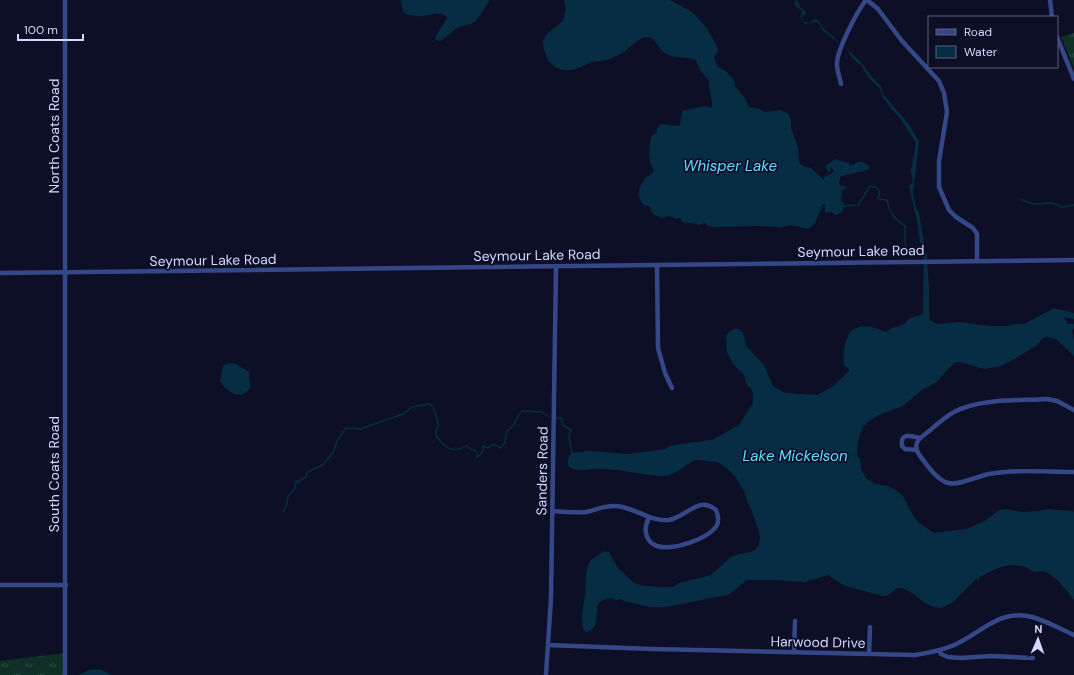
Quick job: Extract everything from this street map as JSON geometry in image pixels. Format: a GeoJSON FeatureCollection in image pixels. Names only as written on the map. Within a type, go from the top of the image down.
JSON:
{"type":"FeatureCollection","features":[{"type":"Feature","properties":{"kind":"street","name":"North Coats Road"},"geometry":{"type":"LineString","coordinates":[[65,0],[65,272]]}},
{"type":"Feature","properties":{"kind":"street"},"geometry":{"type":"LineString","coordinates":[[841,84],[836,65],[838,53],[859,9],[866,0],[878,9],[902,41],[928,67]]}},
{"type":"Feature","properties":{"kind":"street"},"geometry":{"type":"LineString","coordinates":[[1050,0],[1052,16]]}},
{"type":"Feature","properties":{"kind":"street"},"geometry":{"type":"LineString","coordinates":[[1058,39],[1074,79]]}},
{"type":"Feature","properties":{"kind":"street"},"geometry":{"type":"LineString","coordinates":[[928,68],[939,81],[944,93],[947,112],[939,161],[939,187],[949,210],[956,217],[973,228],[977,234],[976,261]]}},
{"type":"Feature","properties":{"kind":"street","name":"Seymour Lake Road"},"geometry":{"type":"LineString","coordinates":[[0,273],[1074,260]]}},
{"type":"Feature","properties":{"kind":"street"},"geometry":{"type":"LineString","coordinates":[[657,265],[658,348],[665,373],[672,388]]}},
{"type":"Feature","properties":{"kind":"street","name":"Sanders Road"},"geometry":{"type":"LineString","coordinates":[[546,675],[551,598],[556,267]]}},
{"type":"Feature","properties":{"kind":"street","name":"South Coats Road"},"geometry":{"type":"LineString","coordinates":[[65,272],[65,675]]}},
{"type":"Feature","properties":{"kind":"street"},"geometry":{"type":"LineString","coordinates":[[1074,410],[1057,401],[1047,399],[972,404],[953,412],[920,438],[917,443],[917,450],[940,478],[945,482],[954,484],[988,474],[1006,472],[1074,472]]}},
{"type":"Feature","properties":{"kind":"street"},"geometry":{"type":"LineString","coordinates":[[917,450],[905,449],[902,446],[902,442],[905,436],[920,438]]}},
{"type":"Feature","properties":{"kind":"street"},"geometry":{"type":"LineString","coordinates":[[552,511],[584,512],[614,505],[630,509],[649,518],[664,520],[686,513],[703,504],[711,506],[716,510],[718,522],[716,527],[710,533],[699,540],[663,548],[651,544],[648,540],[645,527],[649,518]]}},
{"type":"Feature","properties":{"kind":"street"},"geometry":{"type":"LineString","coordinates":[[0,585],[66,585]]}},
{"type":"Feature","properties":{"kind":"street","name":"Harwood Drive"},"geometry":{"type":"LineString","coordinates":[[548,645],[915,655],[954,645],[994,621],[1003,617],[1014,616],[1031,616],[1074,635]]}},
{"type":"Feature","properties":{"kind":"street"},"geometry":{"type":"LineString","coordinates":[[794,652],[795,621]]}},
{"type":"Feature","properties":{"kind":"street"},"geometry":{"type":"LineString","coordinates":[[869,654],[870,627]]}},
{"type":"Feature","properties":{"kind":"street"},"geometry":{"type":"LineString","coordinates":[[939,650],[941,654],[948,657],[961,658],[991,656],[1033,658]]}},
{"type":"Feature","properties":{"kind":"green space"},"geometry":{"type":"Polygon","coordinates":[[[1074,33],[1074,68],[1061,37],[1074,33]]]}},
{"type":"Feature","properties":{"kind":"green space"},"geometry":{"type":"Polygon","coordinates":[[[65,653],[65,675],[0,675],[0,661],[65,653]]]}},
{"type":"Feature","properties":{"kind":"water"},"geometry":{"type":"Polygon","coordinates":[[[400,0],[489,0],[475,22],[460,27],[440,41],[436,40],[435,37],[447,18],[446,16],[437,14],[414,16],[406,14],[403,11],[400,0]]]}},
{"type":"Feature","properties":{"kind":"water","name":"Whisper Lake"},"geometry":{"type":"Polygon","coordinates":[[[564,0],[670,0],[692,12],[707,28],[718,49],[714,57],[718,67],[726,71],[734,80],[735,86],[745,98],[749,107],[765,112],[780,110],[787,113],[791,119],[791,128],[798,147],[799,161],[801,165],[811,168],[824,180],[824,177],[834,172],[831,166],[830,172],[828,172],[825,166],[835,159],[849,163],[850,166],[857,162],[864,162],[870,167],[869,169],[840,177],[839,184],[841,186],[845,186],[846,188],[841,191],[841,200],[845,206],[841,213],[836,215],[831,212],[825,213],[825,204],[823,204],[815,223],[808,229],[791,225],[781,227],[715,227],[708,226],[705,223],[698,225],[684,223],[680,218],[676,219],[669,216],[662,218],[653,214],[649,206],[644,205],[641,202],[639,196],[639,189],[643,182],[653,173],[654,170],[650,162],[649,153],[651,137],[656,133],[661,124],[673,126],[680,125],[682,111],[705,106],[712,108],[709,81],[700,70],[696,60],[670,56],[666,54],[649,37],[637,41],[624,52],[610,59],[588,63],[571,70],[564,70],[553,66],[546,56],[543,42],[545,37],[562,22],[564,18],[564,0]]]}},
{"type":"Feature","properties":{"kind":"water"},"geometry":{"type":"Polygon","coordinates":[[[795,0],[798,1],[800,7],[806,12],[806,14],[802,17],[803,21],[809,23],[815,19],[817,20],[839,43],[823,31],[818,22],[807,24],[803,22],[801,18],[802,11],[795,5],[795,0]]]}},
{"type":"Feature","properties":{"kind":"water","name":"Lake Mickelson"},"geometry":{"type":"Polygon","coordinates":[[[846,48],[861,62],[871,76],[881,86],[883,94],[907,122],[919,141],[913,194],[916,208],[919,213],[926,254],[928,254],[930,320],[937,324],[959,322],[990,326],[1008,326],[1024,324],[1054,308],[1074,313],[1074,319],[1064,317],[1068,324],[1074,324],[1074,328],[1072,330],[1074,340],[1074,356],[1057,340],[1047,337],[1043,338],[1037,345],[1001,366],[984,369],[961,362],[956,362],[937,382],[922,390],[903,406],[879,415],[870,420],[862,428],[858,441],[857,455],[860,459],[861,469],[866,478],[875,484],[889,486],[900,493],[918,522],[935,533],[966,529],[985,521],[999,510],[1005,509],[1022,512],[1048,509],[1073,511],[1074,600],[1062,584],[1050,575],[1045,572],[1034,572],[1020,565],[1008,565],[991,571],[980,577],[978,581],[977,578],[952,603],[941,608],[928,604],[909,591],[903,589],[897,588],[888,595],[882,596],[843,585],[828,575],[805,582],[747,580],[727,595],[666,607],[650,607],[621,599],[604,599],[598,604],[596,621],[593,628],[586,632],[584,630],[582,617],[586,592],[587,569],[591,560],[602,552],[609,552],[618,568],[634,583],[645,586],[673,587],[679,583],[711,575],[731,557],[751,552],[757,548],[760,536],[745,493],[736,478],[728,469],[717,462],[695,460],[673,473],[661,476],[614,470],[573,469],[569,467],[568,464],[572,453],[591,451],[629,454],[665,449],[670,446],[680,444],[712,440],[739,425],[753,403],[753,393],[747,385],[744,375],[733,364],[727,352],[726,336],[734,329],[739,329],[743,333],[746,346],[764,365],[773,386],[785,393],[817,395],[832,387],[849,371],[849,369],[844,365],[844,347],[851,331],[865,326],[886,332],[892,328],[904,324],[910,318],[923,314],[924,256],[922,253],[909,186],[913,182],[911,171],[916,143],[900,118],[883,98],[880,89],[869,78],[861,65],[853,59],[846,48]]]}},
{"type":"Feature","properties":{"kind":"water"},"geometry":{"type":"Polygon","coordinates":[[[229,363],[236,364],[249,372],[250,388],[242,394],[238,395],[230,392],[220,381],[223,366],[229,363]]]}},
{"type":"Feature","properties":{"kind":"water"},"geometry":{"type":"Polygon","coordinates":[[[89,670],[102,670],[111,675],[79,675],[89,670]]]}},
{"type":"Feature","properties":{"kind":"waterway"},"geometry":{"type":"LineString","coordinates":[[845,206],[858,205],[870,186],[877,188],[880,192],[878,197],[879,199],[887,200],[889,209],[893,215],[905,226],[906,250],[922,253]]}},
{"type":"Feature","properties":{"kind":"waterway"},"geometry":{"type":"LineString","coordinates":[[1022,200],[1034,204],[1053,203],[1062,207],[1074,205]]}},
{"type":"Feature","properties":{"kind":"waterway"},"geometry":{"type":"LineString","coordinates":[[283,512],[287,504],[288,496],[295,488],[296,481],[299,482],[301,479],[306,477],[307,473],[311,470],[323,465],[333,453],[337,441],[346,428],[360,429],[403,414],[412,407],[430,404],[435,411],[438,422],[436,435],[441,442],[447,447],[453,449],[459,449],[466,446],[477,452],[478,457],[483,451],[483,446],[487,448],[494,444],[500,448],[502,446],[505,442],[507,431],[515,424],[522,411],[542,412],[549,417]]}},
{"type":"Feature","properties":{"kind":"waterway"},"geometry":{"type":"LineString","coordinates":[[556,418],[561,418],[563,425],[571,430],[569,437],[572,453]]}}]}
